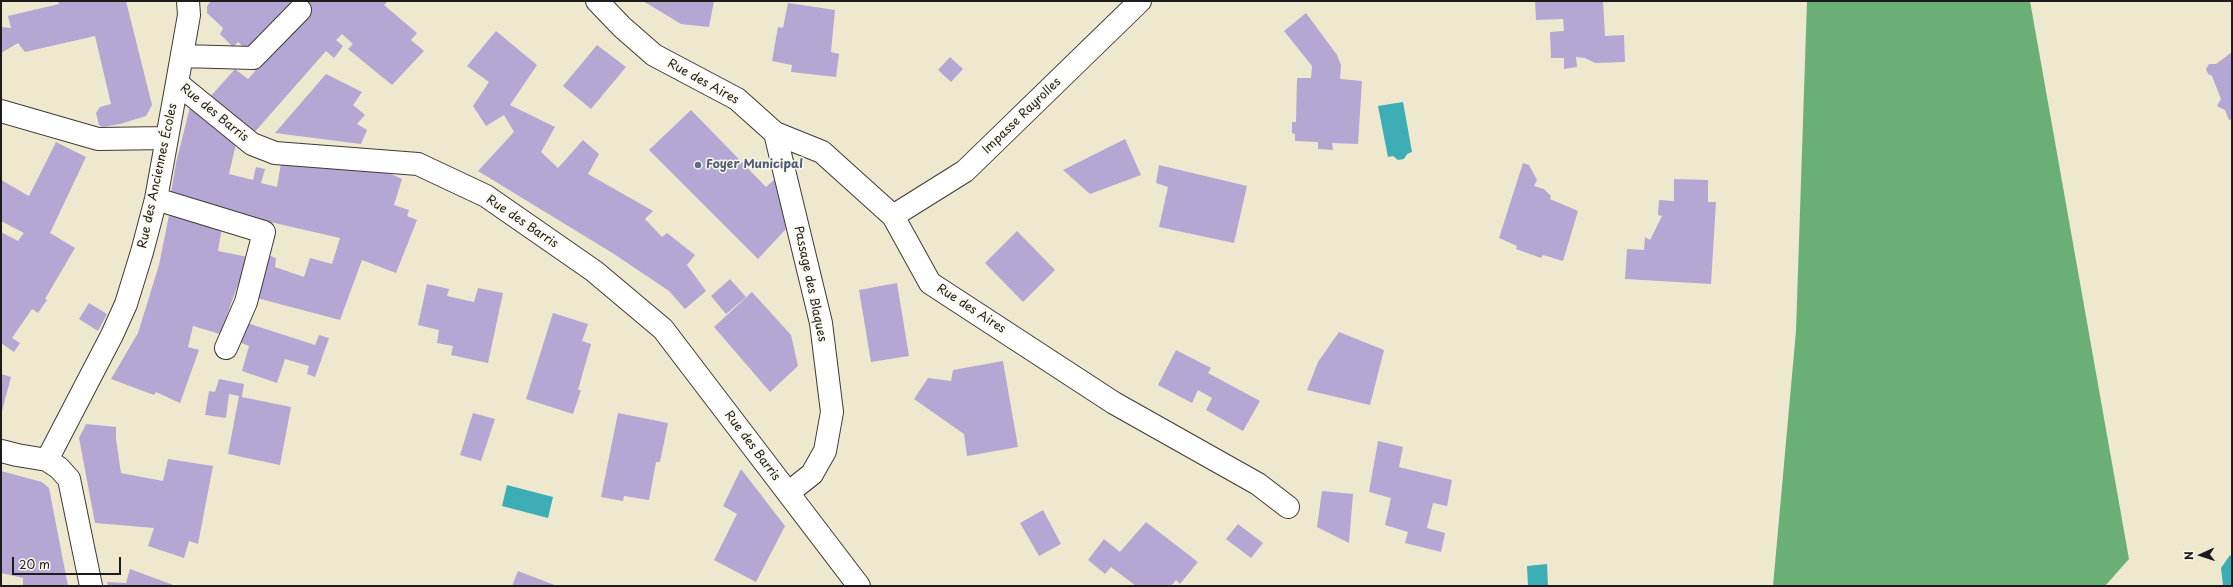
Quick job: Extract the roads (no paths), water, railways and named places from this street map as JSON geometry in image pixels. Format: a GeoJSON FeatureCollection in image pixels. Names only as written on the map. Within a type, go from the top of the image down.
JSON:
{"type":"FeatureCollection","features":[{"type":"Feature","properties":{"kind":"street","name":"Rue des Anciennes Écoles"},"geometry":{"type":"LineString","coordinates":[[47,460],[112,335],[126,304],[156,199],[189,15],[188,1]]}},
{"type":"Feature","properties":{"kind":"street","name":"Rue des Aires"},"geometry":{"type":"LineString","coordinates":[[597,1],[622,27],[654,55],[737,99],[775,133],[822,152],[893,216],[930,283],[1114,403],[1258,484],[1288,507]]}},
{"type":"Feature","properties":{"kind":"street","name":"Impasse Rayrolles"},"geometry":{"type":"LineString","coordinates":[[893,216],[965,171],[1140,1]]}},
{"type":"Feature","properties":{"kind":"street"},"geometry":{"type":"LineString","coordinates":[[182,56],[253,58],[300,10]]}},
{"type":"Feature","properties":{"kind":"street","name":"Rue des Barris"},"geometry":{"type":"LineString","coordinates":[[177,83],[252,144],[275,153],[418,164],[486,196],[594,271],[663,330],[859,586]]}},
{"type":"Feature","properties":{"kind":"street"},"geometry":{"type":"LineString","coordinates":[[1,111],[98,139],[166,138]]}},
{"type":"Feature","properties":{"kind":"street","name":"Passage des Blaques"},"geometry":{"type":"LineString","coordinates":[[775,133],[821,323],[832,412],[824,451],[812,474],[788,493]]}},
{"type":"Feature","properties":{"kind":"street"},"geometry":{"type":"LineString","coordinates":[[156,199],[264,232],[246,302],[226,348]]}},
{"type":"Feature","properties":{"kind":"street"},"geometry":{"type":"LineString","coordinates":[[1,451],[47,460],[59,468],[69,479],[91,586]]}},
{"type":"Feature","properties":{"kind":"water"},"geometry":{"type":"Polygon","coordinates":[[[1403,102],[1412,152],[1407,154],[1404,159],[1398,160],[1393,156],[1388,157],[1378,106],[1403,102]]]}},
{"type":"Feature","properties":{"kind":"water"},"geometry":{"type":"Polygon","coordinates":[[[507,485],[553,497],[548,518],[502,506],[507,485]]]}},
{"type":"Feature","properties":{"kind":"water"},"geometry":{"type":"Polygon","coordinates":[[[2230,555],[2232,558],[2232,586],[2223,586],[2221,568],[2230,555]]]}},
{"type":"Feature","properties":{"kind":"water"},"geometry":{"type":"Polygon","coordinates":[[[1547,564],[1548,586],[1528,586],[1527,566],[1547,564]]]}},
{"type":"Feature","properties":{"kind":"place","name":"Foyer Municipal"},"geometry":{"type":"Point","coordinates":[698,165]}}]}
